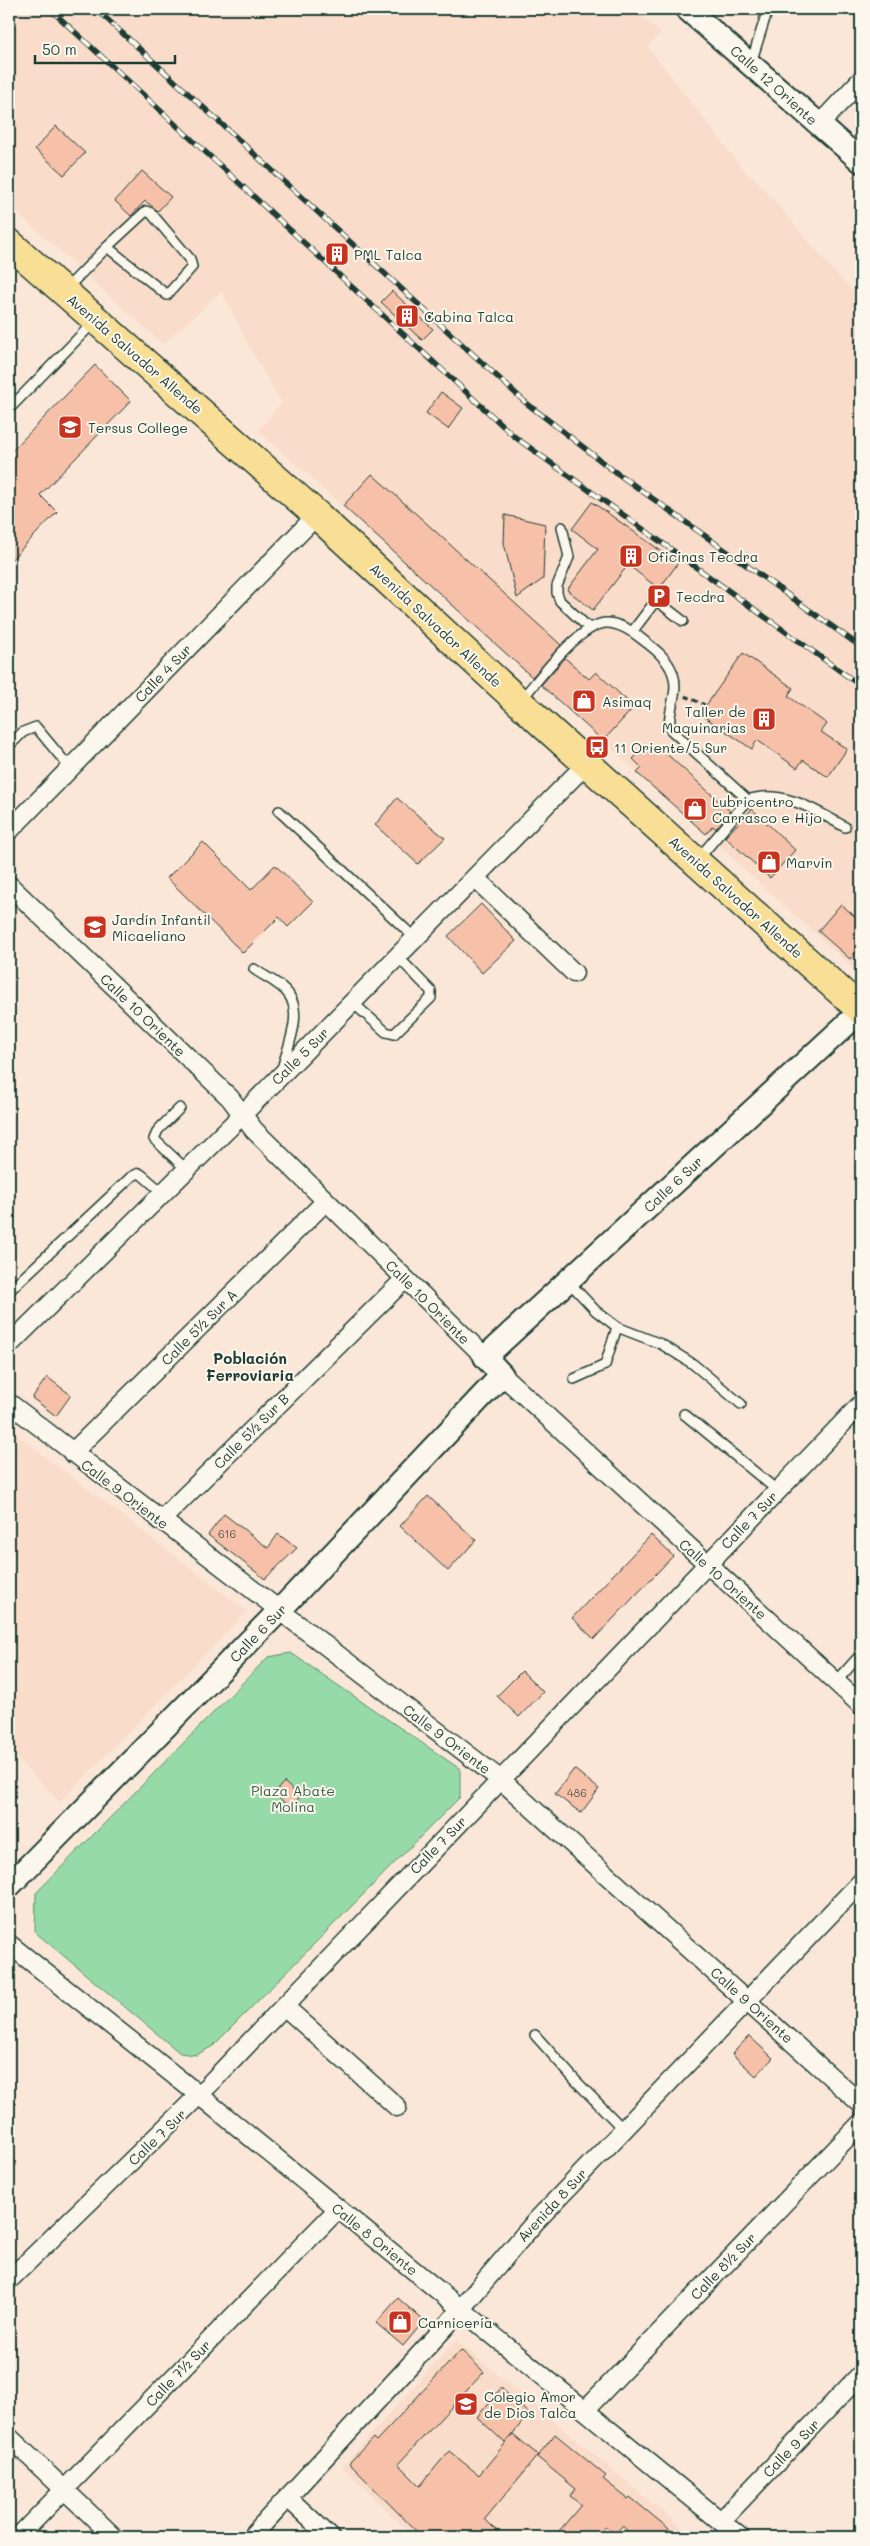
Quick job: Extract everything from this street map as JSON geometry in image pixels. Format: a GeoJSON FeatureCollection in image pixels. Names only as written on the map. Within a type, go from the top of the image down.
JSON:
{"type":"FeatureCollection","features":[{"type":"Feature","properties":{"kind":"main road","name":"Avenida Salvador Allende"},"geometry":{"type":"LineString","coordinates":[[9,243],[317,515],[587,764],[861,1010]]}},
{"type":"Feature","properties":{"kind":"street","name":"Calle 12 Oriente"},"geometry":{"type":"LineString","coordinates":[[687,9],[861,161]]}},
{"type":"Feature","properties":{"kind":"street"},"geometry":{"type":"LineString","coordinates":[[820,125],[861,80]]}},
{"type":"Feature","properties":{"kind":"street","name":"Calle 4 Sur"},"geometry":{"type":"LineString","coordinates":[[9,830],[317,515]]}},
{"type":"Feature","properties":{"kind":"street","name":"Calle 5 Sur"},"geometry":{"type":"LineString","coordinates":[[9,1345],[242,1115],[587,764]]}},
{"type":"Feature","properties":{"kind":"street"},"geometry":{"type":"LineString","coordinates":[[475,878],[574,973]]}},
{"type":"Feature","properties":{"kind":"street","name":"Calle 10 Oriente"},"geometry":{"type":"LineString","coordinates":[[9,885],[230,1098],[254,1130],[502,1375],[861,1705]]}},
{"type":"Feature","properties":{"kind":"street","name":"Calle 6 Sur"},"geometry":{"type":"LineString","coordinates":[[485,1357],[861,1010]]}},
{"type":"Feature","properties":{"kind":"street","name":"Calle 5½ Sur A"},"geometry":{"type":"LineString","coordinates":[[72,1454],[326,1201]]}},
{"type":"Feature","properties":{"kind":"street","name":"Calle 5½ Sur B"},"geometry":{"type":"LineString","coordinates":[[160,1521],[405,1279]]}},
{"type":"Feature","properties":{"kind":"street","name":"Calle 6 Sur"},"geometry":{"type":"LineString","coordinates":[[9,1886],[279,1611],[502,1375]]}},
{"type":"Feature","properties":{"kind":"street","name":"Calle 9 Oriente"},"geometry":{"type":"LineString","coordinates":[[9,1403],[72,1454],[501,1780],[861,2104]]}},
{"type":"Feature","properties":{"kind":"street","name":"Calle 7 Sur"},"geometry":{"type":"LineString","coordinates":[[9,2280],[200,2095],[861,1404]]}},
{"type":"Feature","properties":{"kind":"street","name":"Avenida 8 Sur"},"geometry":{"type":"LineString","coordinates":[[251,2537],[460,2308],[536,2221],[861,1882]]}},
{"type":"Feature","properties":{"kind":"street","name":"Calle 8 Oriente"},"geometry":{"type":"LineString","coordinates":[[9,1944],[200,2095],[586,2409],[740,2537]]}},
{"type":"Feature","properties":{"kind":"street"},"geometry":{"type":"LineString","coordinates":[[284,2006],[397,2107]]}},
{"type":"Feature","properties":{"kind":"street","name":"Calle 8½ Sur"},"geometry":{"type":"LineString","coordinates":[[586,2409],[861,2123]]}},
{"type":"Feature","properties":{"kind":"street","name":"Calle 7½ Sur"},"geometry":{"type":"LineString","coordinates":[[18,2537],[338,2209]]}},
{"type":"Feature","properties":{"kind":"street","name":"Calle 9 Sur"},"geometry":{"type":"LineString","coordinates":[[721,2521],[861,2374]]}},
{"type":"Feature","properties":{"kind":"street"},"geometry":{"type":"LineString","coordinates":[[9,2437],[114,2537]]}},
{"type":"Feature","properties":{"kind":"street"},"geometry":{"type":"LineString","coordinates":[[288,2498],[330,2537]]}},
{"type":"Feature","properties":{"kind":"lane"},"geometry":{"type":"LineString","coordinates":[[751,64],[768,9]]}},
{"type":"Feature","properties":{"kind":"lane"},"geometry":{"type":"LineString","coordinates":[[64,291],[107,247],[146,211],[152,213],[190,259],[192,267],[166,295],[107,247]]}},
{"type":"Feature","properties":{"kind":"lane"},"geometry":{"type":"LineString","coordinates":[[9,409],[96,320]]}},
{"type":"Feature","properties":{"kind":"lane"},"geometry":{"type":"LineString","coordinates":[[562,527],[569,557],[557,586],[557,593],[560,601],[590,629]]}},
{"type":"Feature","properties":{"kind":"lane"},"geometry":{"type":"LineString","coordinates":[[632,632],[654,603],[660,603],[683,621]]}},
{"type":"Feature","properties":{"kind":"lane"},"geometry":{"type":"LineString","coordinates":[[519,702],[567,648],[590,629],[608,622],[632,632],[666,660],[676,683],[668,723],[671,730],[748,800]]}},
{"type":"Feature","properties":{"kind":"lane"},"geometry":{"type":"LineString","coordinates":[[9,746],[23,732],[36,728],[70,768]]}},
{"type":"Feature","properties":{"kind":"lane"},"geometry":{"type":"LineString","coordinates":[[696,862],[706,847],[748,800],[770,796],[814,809],[845,827]]}},
{"type":"Feature","properties":{"kind":"lane"},"geometry":{"type":"LineString","coordinates":[[279,811],[416,939]]}},
{"type":"Feature","properties":{"kind":"lane"},"geometry":{"type":"LineString","coordinates":[[353,1003],[386,1032],[394,1034],[431,998],[431,991],[398,957]]}},
{"type":"Feature","properties":{"kind":"lane"},"geometry":{"type":"LineString","coordinates":[[254,969],[284,990],[291,1000],[294,1023],[280,1076]]}},
{"type":"Feature","properties":{"kind":"lane"},"geometry":{"type":"LineString","coordinates":[[180,1108],[158,1130],[154,1139],[187,1170]]}},
{"type":"Feature","properties":{"kind":"lane"},"geometry":{"type":"LineString","coordinates":[[9,1292],[131,1176],[138,1173],[142,1175],[163,1193]]}},
{"type":"Feature","properties":{"kind":"lane"},"geometry":{"type":"LineString","coordinates":[[568,1281],[596,1311],[617,1327],[660,1344],[693,1364],[741,1404]]}},
{"type":"Feature","properties":{"kind":"lane"},"geometry":{"type":"LineString","coordinates":[[574,1379],[605,1366],[617,1327]]}},
{"type":"Feature","properties":{"kind":"lane"},"geometry":{"type":"LineString","coordinates":[[684,1414],[778,1491]]}},
{"type":"Feature","properties":{"kind":"lane"},"geometry":{"type":"LineString","coordinates":[[836,1682],[861,1654]]}},
{"type":"Feature","properties":{"kind":"lane"},"geometry":{"type":"LineString","coordinates":[[535,2036],[624,2130]]}},
{"type":"Feature","properties":{"kind":"path"},"geometry":{"type":"LineString","coordinates":[[675,694],[704,705]]}},
{"type":"Feature","properties":{"kind":"shaded area"},"geometry":{"type":"Polygon","coordinates":[[[9,9],[634,9],[661,33],[648,47],[749,177],[752,175],[861,302],[861,975],[617,754],[605,740],[603,741],[258,430],[282,403],[249,347],[222,291],[163,344],[9,205],[9,9]]]}},
{"type":"Feature","properties":{"kind":"shaded area"},"geometry":{"type":"Polygon","coordinates":[[[9,1429],[247,1611],[60,1802],[9,1750],[9,1429]]]}},
{"type":"Feature","properties":{"kind":"shaded area","name":"Colegio Amor de Dios Talca"},"geometry":{"type":"Polygon","coordinates":[[[456,2340],[693,2537],[413,2537],[342,2467],[456,2340]]]}},
{"type":"Feature","properties":{"kind":"green space","name":"Plaza Abate Molina"},"geometry":{"type":"Polygon","coordinates":[[[291,1653],[460,1769],[460,1797],[213,2046],[196,2055],[180,2053],[35,1932],[36,1893],[268,1657],[291,1653]]]}},
{"type":"Feature","properties":{"kind":"building"},"geometry":{"type":"Polygon","coordinates":[[[56,126],[85,153],[64,175],[35,149],[56,126]]]}},
{"type":"Feature","properties":{"kind":"building"},"geometry":{"type":"Polygon","coordinates":[[[142,171],[171,197],[158,211],[145,201],[131,216],[115,201],[142,171]]]}},
{"type":"Feature","properties":{"kind":"building","name":"Cabina Talca"},"geometry":{"type":"Polygon","coordinates":[[[392,291],[433,329],[422,340],[381,302],[392,291]]]}},
{"type":"Feature","properties":{"kind":"building","name":"Tersus College"},"geometry":{"type":"Polygon","coordinates":[[[95,365],[131,401],[40,495],[57,512],[9,562],[9,454],[95,365]]]}},
{"type":"Feature","properties":{"kind":"building"},"geometry":{"type":"Polygon","coordinates":[[[441,392],[463,408],[448,429],[426,413],[441,392]]]}},
{"type":"Feature","properties":{"kind":"building"},"geometry":{"type":"Polygon","coordinates":[[[372,474],[561,645],[532,677],[343,506],[372,474]]]}},
{"type":"Feature","properties":{"kind":"building","name":"Oficinas Tecdra"},"geometry":{"type":"Polygon","coordinates":[[[592,502],[678,563],[659,589],[628,565],[593,610],[567,590],[598,549],[572,529],[592,502]]]}},
{"type":"Feature","properties":{"kind":"building"},"geometry":{"type":"Polygon","coordinates":[[[505,515],[545,524],[543,579],[517,598],[504,543],[505,515]]]}},
{"type":"Feature","properties":{"kind":"building","name":"Taller de Maquinarias"},"geometry":{"type":"Polygon","coordinates":[[[743,653],[793,688],[788,696],[827,724],[821,732],[847,749],[828,777],[803,760],[797,768],[757,740],[752,749],[700,714],[743,653]]]}},
{"type":"Feature","properties":{"kind":"building"},"geometry":{"type":"Polygon","coordinates":[[[565,658],[589,679],[596,672],[634,707],[603,741],[541,685],[565,658]]]}},
{"type":"Feature","properties":{"kind":"building"},"geometry":{"type":"Polygon","coordinates":[[[647,744],[656,753],[660,748],[730,811],[716,829],[713,826],[706,834],[637,773],[642,768],[633,759],[647,744]]]}},
{"type":"Feature","properties":{"kind":"building"},"geometry":{"type":"Polygon","coordinates":[[[397,798],[445,838],[418,864],[375,825],[397,798]]]}},
{"type":"Feature","properties":{"kind":"building"},"geometry":{"type":"Polygon","coordinates":[[[752,809],[795,850],[770,878],[725,837],[752,809]]]}},
{"type":"Feature","properties":{"kind":"building"},"geometry":{"type":"Polygon","coordinates":[[[203,842],[251,890],[275,865],[313,902],[288,927],[279,917],[243,953],[167,878],[203,842]]]}},
{"type":"Feature","properties":{"kind":"building"},"geometry":{"type":"Polygon","coordinates":[[[481,904],[516,941],[482,973],[448,936],[481,904]]]}},
{"type":"Feature","properties":{"kind":"building"},"geometry":{"type":"Polygon","coordinates":[[[841,904],[861,922],[861,947],[850,959],[818,931],[841,904]]]}},
{"type":"Feature","properties":{"kind":"building"},"geometry":{"type":"Polygon","coordinates":[[[47,1377],[71,1395],[56,1416],[32,1398],[47,1377]]]}},
{"type":"Feature","properties":{"kind":"building"},"geometry":{"type":"Polygon","coordinates":[[[428,1496],[476,1540],[448,1571],[400,1526],[428,1496]]]}},
{"type":"Feature","properties":{"kind":"building"},"geometry":{"type":"Polygon","coordinates":[[[224,1514],[268,1548],[278,1534],[297,1548],[265,1579],[208,1535],[224,1514]]]}},
{"type":"Feature","properties":{"kind":"building"},"geometry":{"type":"Polygon","coordinates":[[[651,1535],[673,1556],[594,1639],[572,1618],[651,1535]]]}},
{"type":"Feature","properties":{"kind":"building"},"geometry":{"type":"Polygon","coordinates":[[[522,1671],[543,1692],[519,1717],[497,1696],[522,1671]]]}},
{"type":"Feature","properties":{"kind":"building"},"geometry":{"type":"Polygon","coordinates":[[[574,1769],[599,1789],[581,1813],[555,1794],[574,1769]]]}},
{"type":"Feature","properties":{"kind":"building"},"geometry":{"type":"Polygon","coordinates":[[[284,1782],[300,1797],[290,1808],[274,1793],[284,1782]]]}},
{"type":"Feature","properties":{"kind":"building"},"geometry":{"type":"Polygon","coordinates":[[[749,2036],[773,2058],[756,2076],[732,2054],[749,2036]]]}},
{"type":"Feature","properties":{"kind":"building","name":"Carnicería"},"geometry":{"type":"Polygon","coordinates":[[[398,2298],[424,2321],[403,2346],[376,2323],[398,2298]]]}},
{"type":"Feature","properties":{"kind":"building"},"geometry":{"type":"Polygon","coordinates":[[[461,2350],[484,2372],[398,2464],[420,2486],[449,2451],[479,2475],[513,2434],[538,2455],[485,2519],[503,2537],[422,2537],[349,2463],[373,2438],[376,2441],[461,2350]]]}},
{"type":"Feature","properties":{"kind":"building"},"geometry":{"type":"Polygon","coordinates":[[[501,2388],[529,2414],[505,2443],[477,2417],[501,2388]]]}},
{"type":"Feature","properties":{"kind":"building"},"geometry":{"type":"Polygon","coordinates":[[[555,2434],[606,2476],[603,2479],[628,2499],[630,2497],[679,2537],[635,2537],[622,2526],[615,2534],[606,2526],[597,2537],[554,2537],[581,2505],[570,2496],[576,2489],[537,2457],[555,2434]]]}},
{"type":"Feature","properties":{"kind":"railway"},"geometry":{"type":"LineString","coordinates":[[50,9],[515,437],[861,686]]}},
{"type":"Feature","properties":{"kind":"railway"},"geometry":{"type":"LineString","coordinates":[[96,9],[525,402],[614,471],[861,647]]}},
{"type":"Feature","properties":{"kind":"place","name":"PML Talca"},"geometry":{"type":"Point","coordinates":[337,254]}},
{"type":"Feature","properties":{"kind":"place","name":"Cabina Talca"},"geometry":{"type":"Point","coordinates":[407,316]}},
{"type":"Feature","properties":{"kind":"place","name":"Tersus College"},"geometry":{"type":"Point","coordinates":[70,427]}},
{"type":"Feature","properties":{"kind":"place","name":"Oficinas Tecdra"},"geometry":{"type":"Point","coordinates":[631,556]}},
{"type":"Feature","properties":{"kind":"place","name":"Tecdra"},"geometry":{"type":"Point","coordinates":[659,596]}},
{"type":"Feature","properties":{"kind":"place","name":"Asimaq"},"geometry":{"type":"Point","coordinates":[584,701]}},
{"type":"Feature","properties":{"kind":"place","name":"Taller de Maquinarias"},"geometry":{"type":"Point","coordinates":[764,719]}},
{"type":"Feature","properties":{"kind":"place","name":"11 Oriente/5 Sur"},"geometry":{"type":"Point","coordinates":[597,747]}},
{"type":"Feature","properties":{"kind":"place","name":"Lubricentro Carrasco e Hijo"},"geometry":{"type":"Point","coordinates":[695,809]}},
{"type":"Feature","properties":{"kind":"place","name":"Marvin"},"geometry":{"type":"Point","coordinates":[769,862]}},
{"type":"Feature","properties":{"kind":"place","name":"Jardín Infantil Micaeliano"},"geometry":{"type":"Point","coordinates":[95,927]}},
{"type":"Feature","properties":{"kind":"place","name":"Carnicería"},"geometry":{"type":"Point","coordinates":[400,2322]}},
{"type":"Feature","properties":{"kind":"place","name":"Colegio Amor de Dios Talca"},"geometry":{"type":"Point","coordinates":[466,2404]}},
{"type":"Feature","properties":{"kind":"district","name":"Población Ferroviaria"},"geometry":{"type":"Point","coordinates":[250,1366]}}]}
